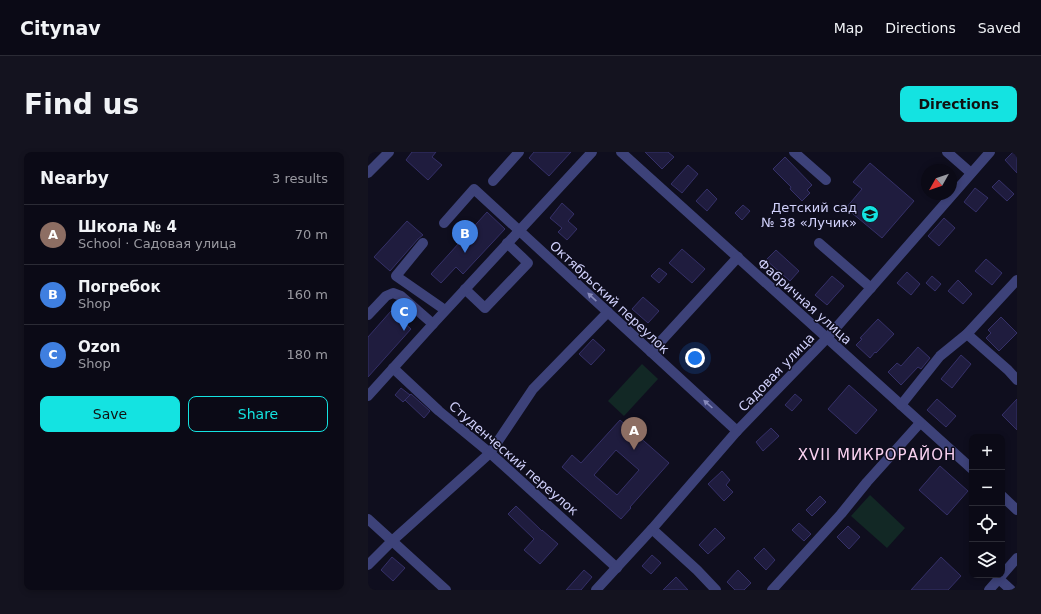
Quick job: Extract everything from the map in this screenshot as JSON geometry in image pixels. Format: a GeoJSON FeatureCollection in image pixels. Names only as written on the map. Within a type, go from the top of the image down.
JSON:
{"type":"FeatureCollection","features":[{"type":"Feature","properties":{"kind":"street"},"geometry":{"type":"LineString","coordinates":[[368,173],[389,152]]}},
{"type":"Feature","properties":{"kind":"street"},"geometry":{"type":"LineString","coordinates":[[493,181],[519,152]]}},
{"type":"Feature","properties":{"kind":"street"},"geometry":{"type":"LineString","coordinates":[[368,396],[445,310],[592,152]]}},
{"type":"Feature","properties":{"kind":"street","name":"Фабричная улица"},"geometry":{"type":"LineString","coordinates":[[621,152],[969,466]]}},
{"type":"Feature","properties":{"kind":"street"},"geometry":{"type":"LineString","coordinates":[[794,152],[826,180]]}},
{"type":"Feature","properties":{"kind":"street"},"geometry":{"type":"LineString","coordinates":[[947,152],[971,174]]}},
{"type":"Feature","properties":{"kind":"street","name":"Садовая улица"},"geometry":{"type":"LineString","coordinates":[[596,590],[652,529],[737,430],[827,338],[990,152]]}},
{"type":"Feature","properties":{"kind":"street","name":"Октябрьский переулок"},"geometry":{"type":"LineString","coordinates":[[444,223],[474,189],[737,430]]}},
{"type":"Feature","properties":{"kind":"street"},"geometry":{"type":"LineString","coordinates":[[423,243],[396,276],[445,310]]}},
{"type":"Feature","properties":{"kind":"street"},"geometry":{"type":"LineString","coordinates":[[465,289],[486,308],[528,263],[507,243]]}},
{"type":"Feature","properties":{"kind":"street"},"geometry":{"type":"LineString","coordinates":[[819,243],[871,288]]}},
{"type":"Feature","properties":{"kind":"street"},"geometry":{"type":"LineString","coordinates":[[652,352],[738,257]]}},
{"type":"Feature","properties":{"kind":"street"},"geometry":{"type":"LineString","coordinates":[[901,405],[940,356],[967,334],[1017,280]]}},
{"type":"Feature","properties":{"kind":"street"},"geometry":{"type":"LineString","coordinates":[[368,315],[386,296],[393,292],[401,296],[433,324]]}},
{"type":"Feature","properties":{"kind":"street"},"geometry":{"type":"LineString","coordinates":[[368,565],[392,540],[490,453],[533,389],[608,312]]}},
{"type":"Feature","properties":{"kind":"street"},"geometry":{"type":"LineString","coordinates":[[967,334],[1008,370],[1017,380]]}},
{"type":"Feature","properties":{"kind":"street","name":"Студенческий переулок"},"geometry":{"type":"LineString","coordinates":[[393,368],[617,568]]}},
{"type":"Feature","properties":{"kind":"street"},"geometry":{"type":"LineString","coordinates":[[772,590],[841,514],[920,423]]}},
{"type":"Feature","properties":{"kind":"street"},"geometry":{"type":"LineString","coordinates":[[1005,499],[1017,510]]}},
{"type":"Feature","properties":{"kind":"street"},"geometry":{"type":"LineString","coordinates":[[368,519],[446,590]]}},
{"type":"Feature","properties":{"kind":"street"},"geometry":{"type":"LineString","coordinates":[[652,529],[697,570],[716,590]]}},
{"type":"Feature","properties":{"kind":"street"},"geometry":{"type":"LineString","coordinates":[[989,590],[1017,558]]}},
{"type":"Feature","properties":{"kind":"street"},"geometry":{"type":"LineString","coordinates":[[998,579],[1011,590]]}},
{"type":"Feature","properties":{"kind":"green space"},"geometry":{"type":"Polygon","coordinates":[[[642,364],[658,379],[624,416],[608,401],[642,364]]]}},
{"type":"Feature","properties":{"kind":"green space"},"geometry":{"type":"Polygon","coordinates":[[[870,495],[905,528],[887,548],[851,516],[870,495]]]}},
{"type":"Feature","properties":{"kind":"building"},"geometry":{"type":"Polygon","coordinates":[[[412,152],[436,152],[432,157],[442,165],[428,180],[406,160],[412,152]]]}},
{"type":"Feature","properties":{"kind":"building"},"geometry":{"type":"Polygon","coordinates":[[[534,152],[571,152],[549,176],[529,158],[534,152]]]}},
{"type":"Feature","properties":{"kind":"building"},"geometry":{"type":"Polygon","coordinates":[[[645,152],[668,152],[674,157],[662,169],[645,152]]]}},
{"type":"Feature","properties":{"kind":"building"},"geometry":{"type":"Polygon","coordinates":[[[1013,152],[1017,152],[1017,173],[1005,160],[1013,152]]]}},
{"type":"Feature","properties":{"kind":"building"},"geometry":{"type":"Polygon","coordinates":[[[785,157],[812,185],[807,190],[810,193],[802,201],[790,189],[791,187],[773,169],[785,157]]]}},
{"type":"Feature","properties":{"kind":"building"},"geometry":{"type":"Polygon","coordinates":[[[870,163],[914,201],[882,238],[846,208],[862,189],[853,182],[870,163]]]}},
{"type":"Feature","properties":{"kind":"building"},"geometry":{"type":"Polygon","coordinates":[[[688,165],[698,174],[682,193],[671,184],[688,165]]]}},
{"type":"Feature","properties":{"kind":"building"},"geometry":{"type":"Polygon","coordinates":[[[999,180],[1014,194],[1007,201],[992,187],[999,180]]]}},
{"type":"Feature","properties":{"kind":"building"},"geometry":{"type":"Polygon","coordinates":[[[975,188],[988,198],[976,212],[964,202],[975,188]]]}},
{"type":"Feature","properties":{"kind":"building"},"geometry":{"type":"Polygon","coordinates":[[[707,189],[717,199],[707,211],[696,201],[707,189]]]}},
{"type":"Feature","properties":{"kind":"building"},"geometry":{"type":"Polygon","coordinates":[[[562,203],[574,214],[568,221],[577,229],[567,240],[558,232],[562,228],[550,218],[562,203]]]}},
{"type":"Feature","properties":{"kind":"building"},"geometry":{"type":"Polygon","coordinates":[[[743,205],[750,211],[742,220],[735,213],[743,205]]]}},
{"type":"Feature","properties":{"kind":"building"},"geometry":{"type":"Polygon","coordinates":[[[487,212],[505,229],[463,274],[456,267],[441,283],[431,274],[487,212]]]}},
{"type":"Feature","properties":{"kind":"building"},"geometry":{"type":"Polygon","coordinates":[[[944,218],[955,228],[939,246],[928,236],[944,218]]]}},
{"type":"Feature","properties":{"kind":"building"},"geometry":{"type":"Polygon","coordinates":[[[407,221],[423,235],[390,271],[374,257],[407,221]]]}},
{"type":"Feature","properties":{"kind":"building"},"geometry":{"type":"Polygon","coordinates":[[[682,249],[705,269],[692,283],[669,263],[682,249]]]}},
{"type":"Feature","properties":{"kind":"building"},"geometry":{"type":"Polygon","coordinates":[[[776,250],[799,271],[790,281],[766,260],[776,250]]]}},
{"type":"Feature","properties":{"kind":"building"},"geometry":{"type":"Polygon","coordinates":[[[986,259],[1002,273],[992,285],[975,271],[986,259]]]}},
{"type":"Feature","properties":{"kind":"building"},"geometry":{"type":"Polygon","coordinates":[[[659,268],[667,274],[659,283],[651,276],[659,268]]]}},
{"type":"Feature","properties":{"kind":"building"},"geometry":{"type":"Polygon","coordinates":[[[907,272],[920,284],[911,295],[897,283],[907,272]]]}},
{"type":"Feature","properties":{"kind":"building"},"geometry":{"type":"Polygon","coordinates":[[[832,276],[844,286],[827,305],[815,295],[832,276]]]}},
{"type":"Feature","properties":{"kind":"building"},"geometry":{"type":"Polygon","coordinates":[[[932,276],[941,284],[935,291],[926,283],[932,276]]]}},
{"type":"Feature","properties":{"kind":"building"},"geometry":{"type":"Polygon","coordinates":[[[958,280],[972,294],[963,304],[948,291],[958,280]]]}},
{"type":"Feature","properties":{"kind":"building"},"geometry":{"type":"Polygon","coordinates":[[[643,297],[659,311],[648,323],[632,309],[643,297]]]}},
{"type":"Feature","properties":{"kind":"building"},"geometry":{"type":"Polygon","coordinates":[[[391,311],[411,329],[368,377],[368,337],[391,311]]]}},
{"type":"Feature","properties":{"kind":"building"},"geometry":{"type":"Polygon","coordinates":[[[1001,317],[1017,333],[999,351],[986,338],[991,333],[988,330],[1001,317]]]}},
{"type":"Feature","properties":{"kind":"building"},"geometry":{"type":"Polygon","coordinates":[[[878,319],[894,334],[870,358],[856,345],[862,339],[860,338],[878,319]]]}},
{"type":"Feature","properties":{"kind":"building"},"geometry":{"type":"Polygon","coordinates":[[[593,339],[605,350],[591,365],[579,354],[593,339]]]}},
{"type":"Feature","properties":{"kind":"building"},"geometry":{"type":"Polygon","coordinates":[[[918,347],[930,358],[921,369],[918,367],[901,385],[888,372],[897,363],[901,366],[918,347]]]}},
{"type":"Feature","properties":{"kind":"building"},"geometry":{"type":"Polygon","coordinates":[[[961,355],[971,364],[952,388],[941,379],[961,355]]]}},
{"type":"Feature","properties":{"kind":"building"},"geometry":{"type":"Polygon","coordinates":[[[849,385],[877,410],[856,434],[828,409],[849,385]]]}},
{"type":"Feature","properties":{"kind":"building"},"geometry":{"type":"Polygon","coordinates":[[[401,388],[410,395],[403,402],[395,395],[401,388]]]}},
{"type":"Feature","properties":{"kind":"building"},"geometry":{"type":"Polygon","coordinates":[[[411,394],[430,411],[424,418],[405,400],[411,394]]]}},
{"type":"Feature","properties":{"kind":"building"},"geometry":{"type":"Polygon","coordinates":[[[795,394],[802,400],[792,411],[785,405],[795,394]]]}},
{"type":"Feature","properties":{"kind":"building"},"geometry":{"type":"Polygon","coordinates":[[[937,399],[956,416],[946,427],[927,410],[937,399]]]}},
{"type":"Feature","properties":{"kind":"building"},"geometry":{"type":"Polygon","coordinates":[[[1017,399],[1017,430],[1002,415],[1017,399]]]}},
{"type":"Feature","properties":{"kind":"building"},"geometry":{"type":"Polygon","coordinates":[[[620,420],[669,463],[621,519],[562,467],[572,455],[581,463],[620,420]],[[616,450],[594,475],[617,495],[639,470],[616,450]]]}},
{"type":"Feature","properties":{"kind":"building"},"geometry":{"type":"Polygon","coordinates":[[[771,428],[779,436],[763,451],[756,442],[771,428]]]}},
{"type":"Feature","properties":{"kind":"building"},"geometry":{"type":"Polygon","coordinates":[[[940,466],[968,491],[947,515],[919,490],[940,466]]]}},
{"type":"Feature","properties":{"kind":"building"},"geometry":{"type":"Polygon","coordinates":[[[722,471],[730,480],[726,485],[733,492],[724,501],[708,484],[722,471]]]}},
{"type":"Feature","properties":{"kind":"building"},"geometry":{"type":"Polygon","coordinates":[[[820,496],[826,502],[812,516],[806,510],[820,496]]]}},
{"type":"Feature","properties":{"kind":"building"},"geometry":{"type":"Polygon","coordinates":[[[516,506],[558,544],[540,564],[524,550],[534,539],[508,514],[516,506]]]}},
{"type":"Feature","properties":{"kind":"building"},"geometry":{"type":"Polygon","coordinates":[[[799,523],[811,534],[804,541],[792,530],[799,523]]]}},
{"type":"Feature","properties":{"kind":"building"},"geometry":{"type":"Polygon","coordinates":[[[848,526],[860,537],[849,549],[837,537],[848,526]]]}},
{"type":"Feature","properties":{"kind":"building"},"geometry":{"type":"Polygon","coordinates":[[[715,528],[725,538],[708,554],[699,545],[715,528]]]}},
{"type":"Feature","properties":{"kind":"building"},"geometry":{"type":"Polygon","coordinates":[[[764,548],[775,560],[766,570],[754,558],[764,548]]]}},
{"type":"Feature","properties":{"kind":"building"},"geometry":{"type":"Polygon","coordinates":[[[652,555],[661,563],[651,574],[642,566],[652,555]]]}},
{"type":"Feature","properties":{"kind":"building"},"geometry":{"type":"Polygon","coordinates":[[[392,557],[405,568],[393,581],[381,570],[392,557]]]}},
{"type":"Feature","properties":{"kind":"building"},"geometry":{"type":"Polygon","coordinates":[[[941,557],[961,576],[948,590],[911,590],[941,557]]]}},
{"type":"Feature","properties":{"kind":"building"},"geometry":{"type":"Polygon","coordinates":[[[584,570],[592,577],[581,590],[566,590],[584,570]]]}},
{"type":"Feature","properties":{"kind":"building"},"geometry":{"type":"Polygon","coordinates":[[[738,570],[751,583],[744,590],[735,590],[727,582],[738,570]]]}},
{"type":"Feature","properties":{"kind":"building"},"geometry":{"type":"Polygon","coordinates":[[[676,577],[688,590],[663,590],[676,577]]]}},
{"type":"Feature","properties":{"kind":"place","name":"Детский сад № 38 «Лучик»"},"geometry":{"type":"Point","coordinates":[870,214]}},
{"type":"Feature","properties":{"kind":"place","name":"Погребок"},"geometry":{"type":"Point","coordinates":[465,253]}},
{"type":"Feature","properties":{"kind":"place","name":"Ozon"},"geometry":{"type":"Point","coordinates":[404,331]}},
{"type":"Feature","properties":{"kind":"place","name":"Школа № 4"},"geometry":{"type":"Point","coordinates":[634,450]}},
{"type":"Feature","properties":{"kind":"district","name":"XVII МИКРОРАЙОН"},"geometry":{"type":"Point","coordinates":[877,455]}}]}
